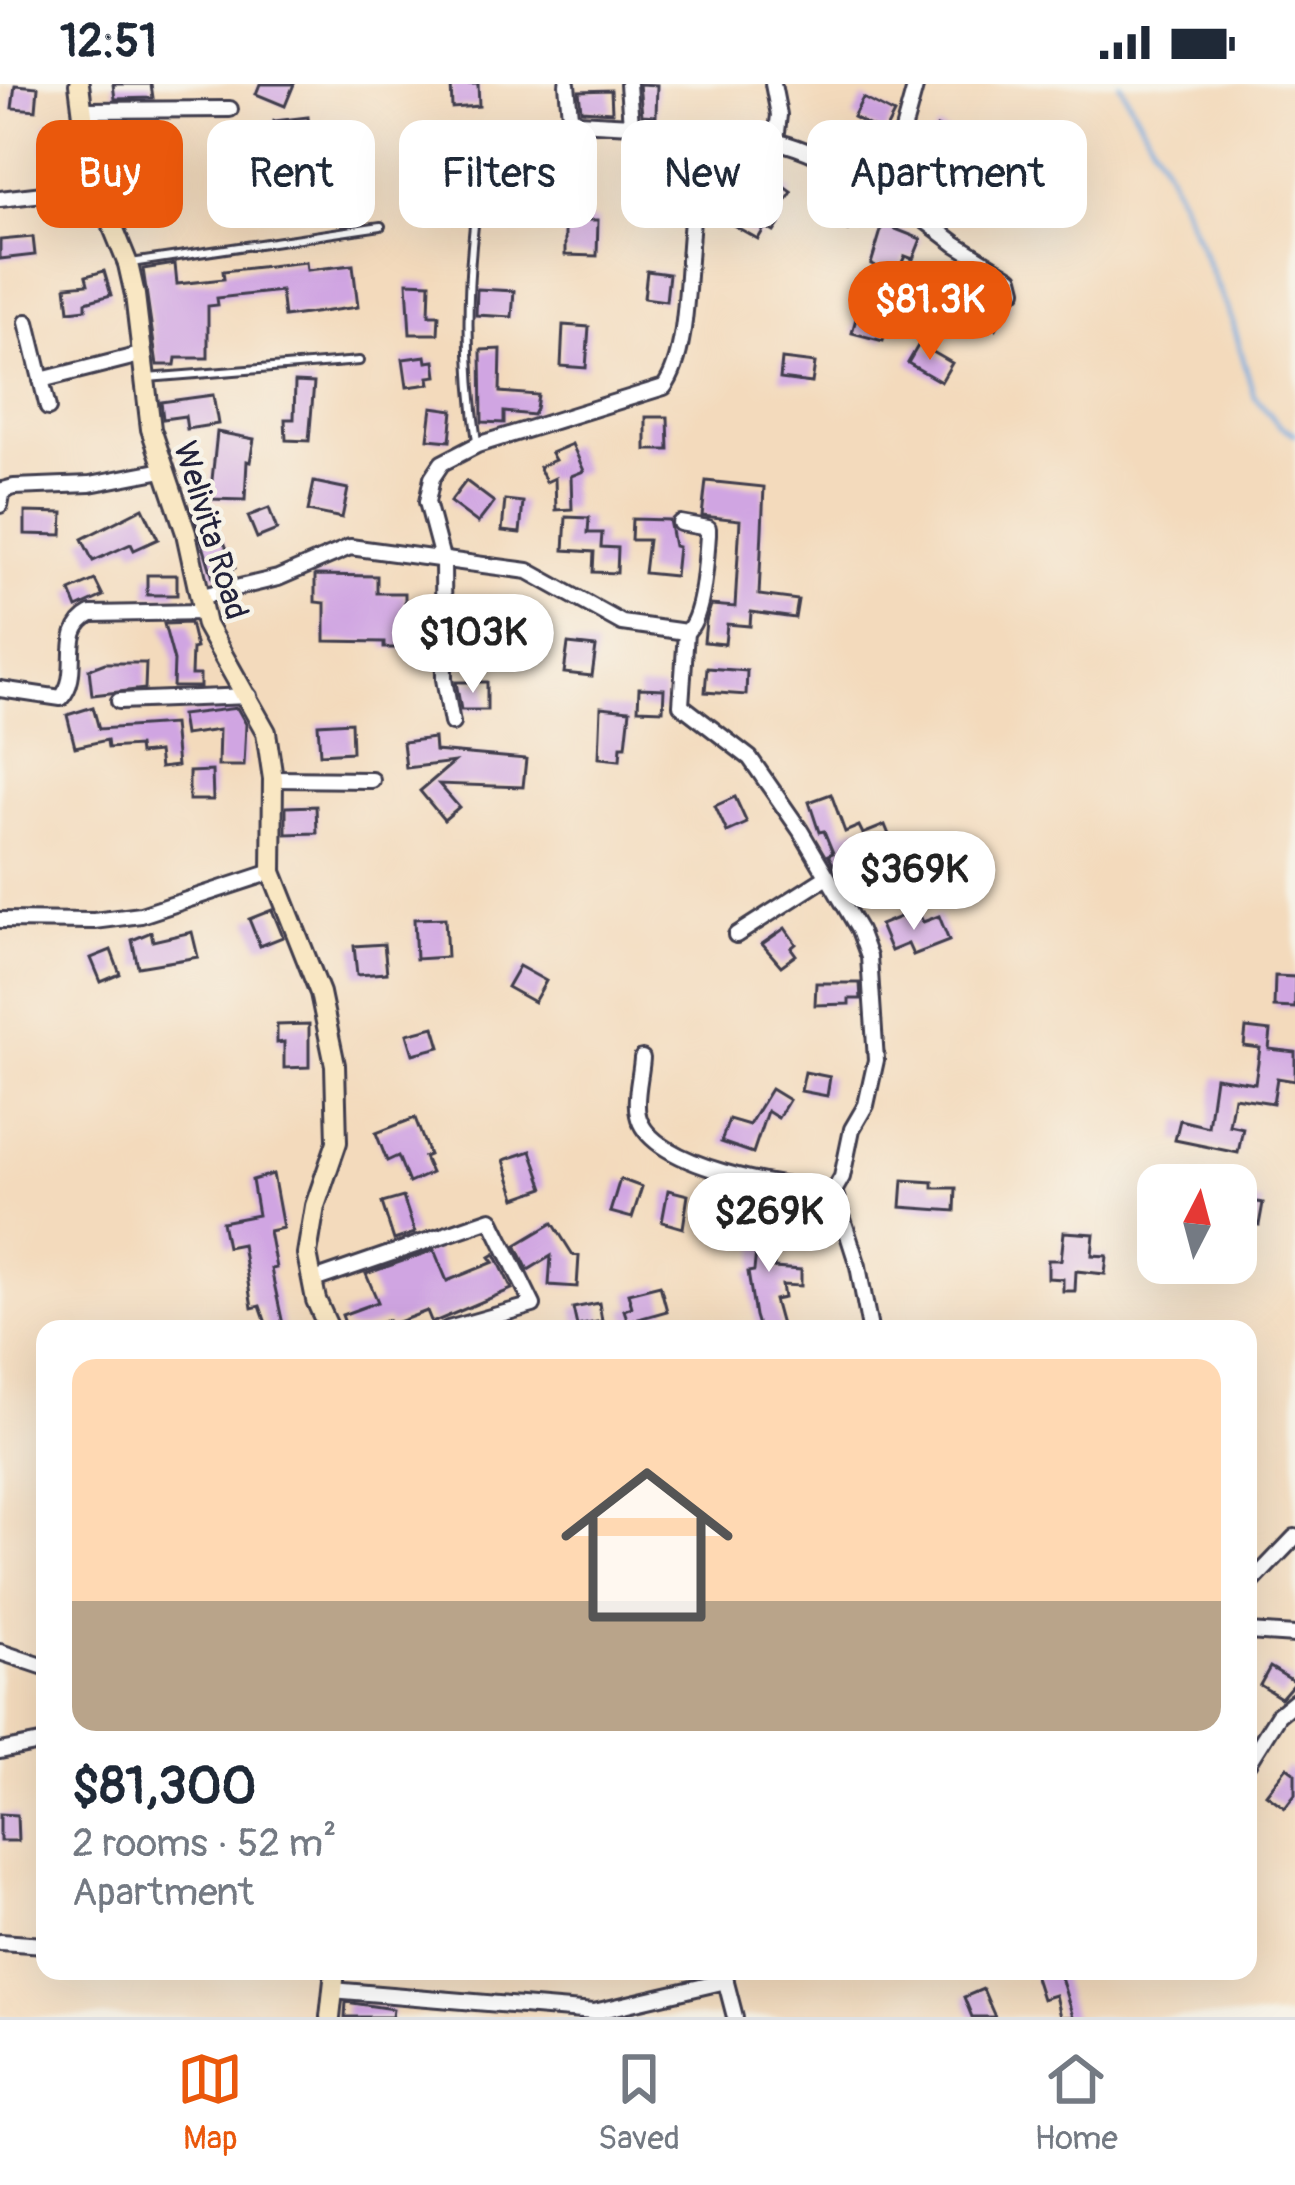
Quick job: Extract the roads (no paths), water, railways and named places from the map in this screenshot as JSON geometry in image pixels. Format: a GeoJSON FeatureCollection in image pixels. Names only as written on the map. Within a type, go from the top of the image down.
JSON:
{"type":"FeatureCollection","features":[{"type":"Feature","properties":{"kind":"street","name":"Welivita Road"},"geometry":{"type":"LineString","coordinates":[[80,84],[84,120]]}},
{"type":"Feature","properties":{"kind":"street"},"geometry":{"type":"LineString","coordinates":[[567,84],[570,116],[578,122],[621,124]]}},
{"type":"Feature","properties":{"kind":"street"},"geometry":{"type":"LineString","coordinates":[[628,84],[631,120]]}},
{"type":"Feature","properties":{"kind":"street"},"geometry":{"type":"LineString","coordinates":[[773,84],[778,120]]}},
{"type":"Feature","properties":{"kind":"street"},"geometry":{"type":"LineString","coordinates":[[906,120],[916,84]]}},
{"type":"Feature","properties":{"kind":"street"},"geometry":{"type":"LineString","coordinates":[[82,110],[230,109]]}},
{"type":"Feature","properties":{"kind":"street"},"geometry":{"type":"LineString","coordinates":[[0,199],[36,195]]}},
{"type":"Feature","properties":{"kind":"street","name":"Welivita Road"},"geometry":{"type":"LineString","coordinates":[[112,228],[128,264],[151,429],[187,532],[210,633],[266,732],[273,778],[272,872],[320,993],[335,1065],[337,1142],[307,1255],[321,1320]]}},
{"type":"Feature","properties":{"kind":"street"},"geometry":{"type":"LineString","coordinates":[[452,723],[445,679],[443,562],[427,502],[432,478],[442,464],[477,445],[664,387],[678,354],[690,228]]}},
{"type":"Feature","properties":{"kind":"street"},"geometry":{"type":"LineString","coordinates":[[935,228],[1011,278],[1014,290]]}},
{"type":"Feature","properties":{"kind":"street"},"geometry":{"type":"LineString","coordinates":[[27,322],[48,408]]}},
{"type":"Feature","properties":{"kind":"street"},"geometry":{"type":"LineString","coordinates":[[41,380],[140,355]]}},
{"type":"Feature","properties":{"kind":"street"},"geometry":{"type":"LineString","coordinates":[[0,505],[3,490],[90,484],[163,470]]}},
{"type":"Feature","properties":{"kind":"street"},"geometry":{"type":"LineString","coordinates":[[0,689],[61,698],[68,692],[71,676],[72,631],[91,614],[202,604],[350,547],[528,571],[622,623],[686,632],[694,626],[698,611],[708,528],[680,524]]}},
{"type":"Feature","properties":{"kind":"street"},"geometry":{"type":"LineString","coordinates":[[686,632],[682,705],[750,758],[860,930],[869,957],[876,1060],[866,1106],[852,1130],[842,1177],[834,1191],[858,1266],[868,1320]]}},
{"type":"Feature","properties":{"kind":"street"},"geometry":{"type":"LineString","coordinates":[[119,701],[249,696]]}},
{"type":"Feature","properties":{"kind":"street"},"geometry":{"type":"LineString","coordinates":[[273,778],[372,779]]}},
{"type":"Feature","properties":{"kind":"street"},"geometry":{"type":"LineString","coordinates":[[0,920],[94,921],[141,915],[272,872]]}},
{"type":"Feature","properties":{"kind":"street"},"geometry":{"type":"LineString","coordinates":[[736,934],[825,878]]}},
{"type":"Feature","properties":{"kind":"street"},"geometry":{"type":"LineString","coordinates":[[642,1058],[638,1116],[650,1136],[671,1155],[791,1189],[834,1191]]}},
{"type":"Feature","properties":{"kind":"street"},"geometry":{"type":"LineString","coordinates":[[310,1281],[491,1219],[533,1305],[480,1320]]}},
{"type":"Feature","properties":{"kind":"street"},"geometry":{"type":"LineString","coordinates":[[1257,1577],[1295,1537]]}},
{"type":"Feature","properties":{"kind":"street"},"geometry":{"type":"LineString","coordinates":[[1257,1633],[1295,1635]]}},
{"type":"Feature","properties":{"kind":"street"},"geometry":{"type":"LineString","coordinates":[[0,1652],[36,1664]]}},
{"type":"Feature","properties":{"kind":"street"},"geometry":{"type":"LineString","coordinates":[[1257,1749],[1278,1715],[1295,1701]]}},
{"type":"Feature","properties":{"kind":"street"},"geometry":{"type":"LineString","coordinates":[[0,1751],[36,1744]]}},
{"type":"Feature","properties":{"kind":"street"},"geometry":{"type":"LineString","coordinates":[[0,1942],[36,1944]]}},
{"type":"Feature","properties":{"kind":"street"},"geometry":{"type":"LineString","coordinates":[[330,2017],[334,1981],[594,2012],[710,1980]]}},
{"type":"Feature","properties":{"kind":"street"},"geometry":{"type":"LineString","coordinates":[[725,1980],[735,2017]]}},
{"type":"Feature","properties":{"kind":"lane"},"geometry":{"type":"LineString","coordinates":[[128,264],[381,226]]}},
{"type":"Feature","properties":{"kind":"lane"},"geometry":{"type":"LineString","coordinates":[[474,228],[466,327],[467,378],[477,445]]}},
{"type":"Feature","properties":{"kind":"lane"},"geometry":{"type":"LineString","coordinates":[[143,379],[359,361]]}},
{"type":"Feature","properties":{"kind":"waterway"},"geometry":{"type":"LineString","coordinates":[[1120,84],[1169,173],[1233,323],[1254,396],[1279,425],[1295,434]]}}]}
